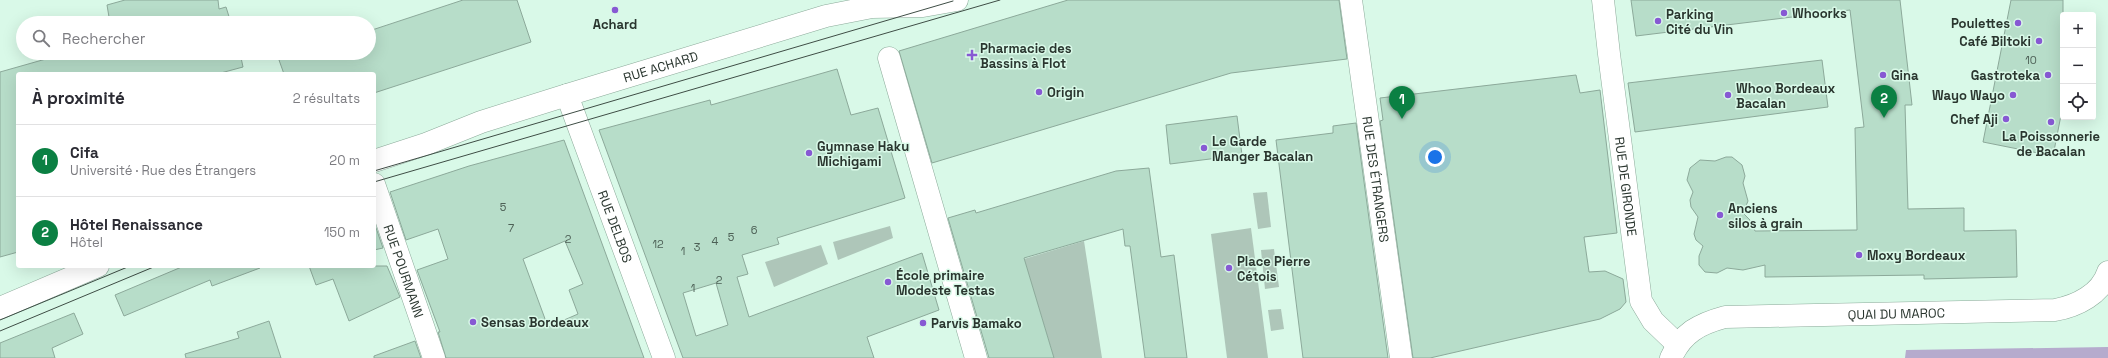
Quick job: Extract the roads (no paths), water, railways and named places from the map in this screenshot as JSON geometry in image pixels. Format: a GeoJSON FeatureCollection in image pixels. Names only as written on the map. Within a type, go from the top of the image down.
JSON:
{"type":"FeatureCollection","features":[{"type":"Feature","properties":{"kind":"street"},"geometry":{"type":"LineString","coordinates":[[807,23],[820,14],[830,0]]}},
{"type":"Feature","properties":{"kind":"street","name":"RUE DES ÉTRANGERS"},"geometry":{"type":"LineString","coordinates":[[1351,0],[1401,358]]}},
{"type":"Feature","properties":{"kind":"street","name":"RUE DE GIRONDE"},"geometry":{"type":"LineString","coordinates":[[1603,0],[1641,301],[1674,351]]}},
{"type":"Feature","properties":{"kind":"street","name":"RUE ACHARD"},"geometry":{"type":"LineString","coordinates":[[376,160],[426,144],[481,122],[836,14],[876,3],[923,6],[955,1]]}},
{"type":"Feature","properties":{"kind":"street"},"geometry":{"type":"LineString","coordinates":[[888,58],[976,358]]}},
{"type":"Feature","properties":{"kind":"street","name":"RUE DELBOS"},"geometry":{"type":"LineString","coordinates":[[567,95],[664,358]]}},
{"type":"Feature","properties":{"kind":"street","name":"RUE POURMANN"},"geometry":{"type":"LineString","coordinates":[[376,190],[434,358]]}},
{"type":"Feature","properties":{"kind":"street"},"geometry":{"type":"LineString","coordinates":[[0,308],[93,268]]}},
{"type":"Feature","properties":{"kind":"street","name":"QUAI DU MAROC"},"geometry":{"type":"LineString","coordinates":[[1674,351],[1691,332],[1706,322],[1725,317],[2055,310],[2067,307],[2083,300],[2097,289],[2108,272]]}},
{"type":"Feature","properties":{"kind":"tram line"},"geometry":{"type":"LineString","coordinates":[[376,181],[1000,0]]}},
{"type":"Feature","properties":{"kind":"tram line"},"geometry":{"type":"LineString","coordinates":[[376,170],[953,1]]}},
{"type":"Feature","properties":{"kind":"tram line"},"geometry":{"type":"LineString","coordinates":[[0,320],[125,268]]}},
{"type":"Feature","properties":{"kind":"tram line"},"geometry":{"type":"LineString","coordinates":[[0,331],[151,268]]}},
{"type":"Feature","properties":{"kind":"place","name":"Achard"},"geometry":{"type":"Point","coordinates":[615,10]}},
{"type":"Feature","properties":{"kind":"place","name":"Whoorks"},"geometry":{"type":"Point","coordinates":[1784,13]}},
{"type":"Feature","properties":{"kind":"place","name":"Parking Cité du Vin"},"geometry":{"type":"Point","coordinates":[1658,21]}},
{"type":"Feature","properties":{"kind":"place","name":"Poulettes"},"geometry":{"type":"Point","coordinates":[2018,23]}},
{"type":"Feature","properties":{"kind":"place","name":"Café Biltoki"},"geometry":{"type":"Point","coordinates":[2039,41]}},
{"type":"Feature","properties":{"kind":"place","name":"Pharmacie des Bassins à Flot"},"geometry":{"type":"Point","coordinates":[972,55]}},
{"type":"Feature","properties":{"kind":"place","name":"Gina"},"geometry":{"type":"Point","coordinates":[1883,75]}},
{"type":"Feature","properties":{"kind":"place","name":"Gastroteka"},"geometry":{"type":"Point","coordinates":[2048,75]}},
{"type":"Feature","properties":{"kind":"place","name":"Origin"},"geometry":{"type":"Point","coordinates":[1039,92]}},
{"type":"Feature","properties":{"kind":"place","name":"Whoo Bordeaux Bacalan"},"geometry":{"type":"Point","coordinates":[1728,95]}},
{"type":"Feature","properties":{"kind":"place","name":"Wayo Wayo"},"geometry":{"type":"Point","coordinates":[2013,95]}},
{"type":"Feature","properties":{"kind":"place","name":"Hôtel Renaissance"},"geometry":{"type":"Point","coordinates":[1884,118]}},
{"type":"Feature","properties":{"kind":"place","name":"Cifa"},"geometry":{"type":"Point","coordinates":[1402,119]}},
{"type":"Feature","properties":{"kind":"place","name":"Chef Aji"},"geometry":{"type":"Point","coordinates":[2006,119]}},
{"type":"Feature","properties":{"kind":"place","name":"La Poissonnerie de Bacalan"},"geometry":{"type":"Point","coordinates":[2051,122]}},
{"type":"Feature","properties":{"kind":"place","name":"Le Garde Manger Bacalan"},"geometry":{"type":"Point","coordinates":[1204,148]}},
{"type":"Feature","properties":{"kind":"place","name":"Gymnase Haku Michigami"},"geometry":{"type":"Point","coordinates":[809,153]}},
{"type":"Feature","properties":{"kind":"place","name":"Anciens silos à grain"},"geometry":{"type":"Point","coordinates":[1720,215]}},
{"type":"Feature","properties":{"kind":"place","name":"Moxy Bordeaux"},"geometry":{"type":"Point","coordinates":[1859,255]}},
{"type":"Feature","properties":{"kind":"place","name":"Place Pierre Cétois"},"geometry":{"type":"Point","coordinates":[1229,268]}},
{"type":"Feature","properties":{"kind":"place","name":"École primaire Modeste Testas"},"geometry":{"type":"Point","coordinates":[888,282]}},
{"type":"Feature","properties":{"kind":"place","name":"Sensas Bordeaux"},"geometry":{"type":"Point","coordinates":[473,322]}},
{"type":"Feature","properties":{"kind":"place","name":"Parvis Bamako"},"geometry":{"type":"Point","coordinates":[923,323]}}]}
